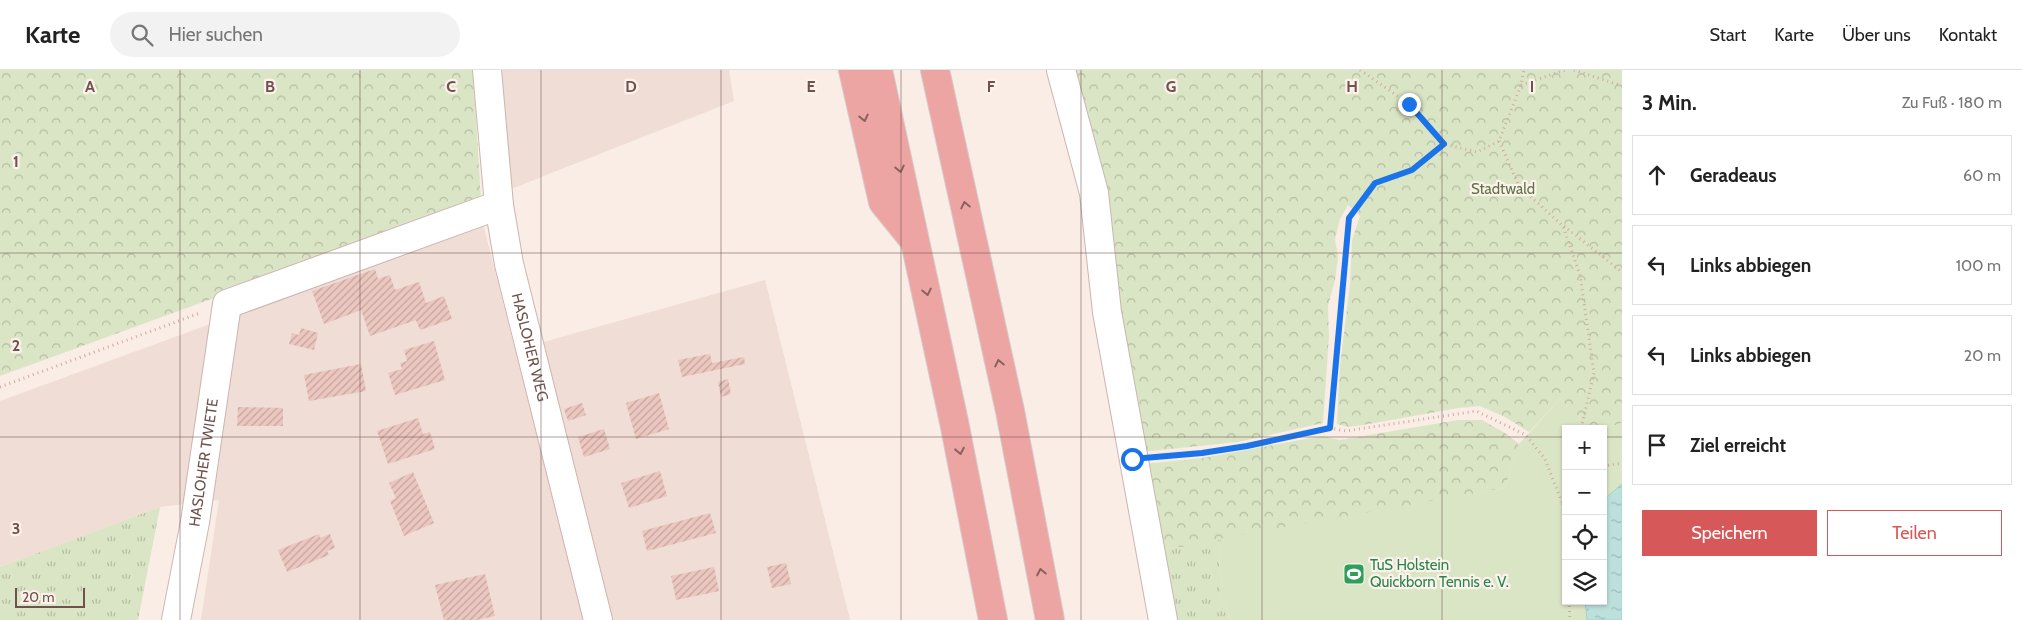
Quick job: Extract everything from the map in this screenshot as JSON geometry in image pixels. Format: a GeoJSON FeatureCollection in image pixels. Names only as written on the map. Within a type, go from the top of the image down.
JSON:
{"type":"FeatureCollection","features":[{"type":"Feature","properties":{"kind":"highway"},"geometry":{"type":"LineString","coordinates":[[853,70],[883,202],[917,244]]}},
{"type":"Feature","properties":{"kind":"highway"},"geometry":{"type":"LineString","coordinates":[[878,70],[917,244],[993,620]]}},
{"type":"Feature","properties":{"kind":"highway"},"geometry":{"type":"LineString","coordinates":[[935,70],[1010,411],[1050,620]]}},
{"type":"Feature","properties":{"kind":"street","name":"HASLOHER WEG"},"geometry":{"type":"LineString","coordinates":[[487,70],[499,205],[509,264],[598,620]]}},
{"type":"Feature","properties":{"kind":"street"},"geometry":{"type":"LineString","coordinates":[[1061,70],[1094,194],[1106,312],[1162,620]]}},
{"type":"Feature","properties":{"kind":"street"},"geometry":{"type":"LineString","coordinates":[[227,304],[499,205]]}},
{"type":"Feature","properties":{"kind":"street","name":"HASLOHER TWIETE"},"geometry":{"type":"LineString","coordinates":[[176,620],[194,522],[227,304]]}},
{"type":"Feature","properties":{"kind":"path"},"geometry":{"type":"LineString","coordinates":[[1360,70],[1409,104],[1444,144],[1477,152],[1499,141],[1521,85],[1524,70]]}},
{"type":"Feature","properties":{"kind":"path"},"geometry":{"type":"LineString","coordinates":[[1521,85],[1565,70]]}},
{"type":"Feature","properties":{"kind":"path"},"geometry":{"type":"LineString","coordinates":[[1574,70],[1622,86]]}},
{"type":"Feature","properties":{"kind":"path"},"geometry":{"type":"LineString","coordinates":[[1499,141],[1520,186],[1563,226],[1622,272]]}},
{"type":"Feature","properties":{"kind":"path"},"geometry":{"type":"LineString","coordinates":[[1330,428],[1349,218],[1375,183],[1412,170],[1444,144]]}},
{"type":"Feature","properties":{"kind":"path"},"geometry":{"type":"LineString","coordinates":[[1563,226],[1580,275],[1594,373],[1582,425]]}},
{"type":"Feature","properties":{"kind":"path"},"geometry":{"type":"LineString","coordinates":[[0,387],[227,304]]}},
{"type":"Feature","properties":{"kind":"path"},"geometry":{"type":"LineString","coordinates":[[1132,459],[1220,450],[1330,428],[1346,431],[1476,411],[1526,435],[1545,459],[1562,502]]}},
{"type":"Feature","properties":{"kind":"path"},"geometry":{"type":"LineString","coordinates":[[1607,465],[1622,463]]}},
{"type":"Feature","properties":{"kind":"path"},"geometry":{"type":"LineString","coordinates":[[1569,605],[1570,620]]}},
{"type":"Feature","properties":{"kind":"shaded area"},"geometry":{"type":"Polygon","coordinates":[[[501,70],[729,70],[734,101],[511,189],[501,70]]]}},
{"type":"Feature","properties":{"kind":"shaded area"},"geometry":{"type":"Polygon","coordinates":[[[483,224],[515,350],[765,280],[850,620],[201,620],[219,500],[160,507],[0,567],[0,401],[483,224]]]}},
{"type":"Feature","properties":{"kind":"green space"},"geometry":{"type":"Polygon","coordinates":[[[0,70],[473,70],[481,201],[0,376],[0,70]]]}},
{"type":"Feature","properties":{"kind":"green space","name":"Stadtwald"},"geometry":{"type":"Polygon","coordinates":[[[1072,70],[1622,70],[1622,423],[1607,428],[1607,425],[1587,425],[1560,399],[1529,432],[1505,417],[1480,406],[1348,427],[1337,424],[1340,365],[1350,285],[1352,240],[1360,216],[1348,205],[1340,219],[1335,239],[1338,257],[1335,280],[1328,306],[1329,336],[1323,423],[1238,442],[1141,452],[1072,70]]]}},
{"type":"Feature","properties":{"kind":"green space","name":"TuS Holstein Quickborn Tennis e. V."},"geometry":{"type":"Polygon","coordinates":[[[1560,399],[1587,425],[1562,425],[1562,605],[1585,605],[1587,620],[1231,620],[1221,597],[1219,552],[1222,538],[1505,488],[1519,444],[1560,399]]]}},
{"type":"Feature","properties":{"kind":"green space"},"geometry":{"type":"Polygon","coordinates":[[[1458,420],[1482,420],[1505,433],[1519,444],[1505,488],[1181,547],[1159,549],[1144,464],[1202,458],[1322,436],[1340,440],[1458,420]]]}},
{"type":"Feature","properties":{"kind":"green space"},"geometry":{"type":"Polygon","coordinates":[[[1622,423],[1622,484],[1607,497],[1607,470],[1607,428],[1622,423]]]}},
{"type":"Feature","properties":{"kind":"green space"},"geometry":{"type":"Polygon","coordinates":[[[160,507],[138,620],[0,620],[0,567],[160,507]]]}},
{"type":"Feature","properties":{"kind":"green space"},"geometry":{"type":"Polygon","coordinates":[[[1222,538],[1219,552],[1221,597],[1231,620],[1172,620],[1159,549],[1181,547],[1222,538]]]}},
{"type":"Feature","properties":{"kind":"water"},"geometry":{"type":"Polygon","coordinates":[[[1622,484],[1622,620],[1587,620],[1585,605],[1607,605],[1607,497],[1622,484]]]}},
{"type":"Feature","properties":{"kind":"building"},"geometry":{"type":"Polygon","coordinates":[[[375,269],[378,279],[390,275],[395,290],[419,282],[426,303],[444,296],[452,319],[420,330],[416,320],[370,336],[361,310],[324,324],[312,291],[375,269]]]}},
{"type":"Feature","properties":{"kind":"building"},"geometry":{"type":"Polygon","coordinates":[[[301,328],[318,333],[314,350],[289,344],[292,333],[299,335],[301,328]]]}},
{"type":"Feature","properties":{"kind":"building"},"geometry":{"type":"Polygon","coordinates":[[[434,341],[445,380],[395,395],[388,373],[402,369],[400,363],[407,361],[404,350],[434,341]]]}},
{"type":"Feature","properties":{"kind":"building"},"geometry":{"type":"Polygon","coordinates":[[[710,354],[712,363],[744,357],[745,364],[682,377],[678,360],[710,354]]]}},
{"type":"Feature","properties":{"kind":"building"},"geometry":{"type":"Polygon","coordinates":[[[361,364],[366,391],[309,401],[304,375],[361,364]]]}},
{"type":"Feature","properties":{"kind":"building"},"geometry":{"type":"Polygon","coordinates":[[[728,379],[731,394],[721,397],[718,382],[728,379]]]}},
{"type":"Feature","properties":{"kind":"building"},"geometry":{"type":"Polygon","coordinates":[[[659,393],[669,429],[636,439],[626,403],[659,393]]]}},
{"type":"Feature","properties":{"kind":"building"},"geometry":{"type":"Polygon","coordinates":[[[582,403],[586,415],[568,421],[564,409],[582,403]]]}},
{"type":"Feature","properties":{"kind":"building"},"geometry":{"type":"Polygon","coordinates":[[[238,407],[283,408],[283,426],[237,426],[238,407]]]}},
{"type":"Feature","properties":{"kind":"building"},"geometry":{"type":"Polygon","coordinates":[[[418,418],[423,434],[430,432],[435,449],[388,464],[377,431],[418,418]]]}},
{"type":"Feature","properties":{"kind":"building"},"geometry":{"type":"Polygon","coordinates":[[[604,429],[610,449],[584,457],[578,437],[604,429]]]}},
{"type":"Feature","properties":{"kind":"building"},"geometry":{"type":"Polygon","coordinates":[[[660,471],[667,496],[629,508],[621,483],[660,471]]]}},
{"type":"Feature","properties":{"kind":"building"},"geometry":{"type":"Polygon","coordinates":[[[413,472],[434,523],[404,536],[390,501],[396,498],[389,483],[413,472]]]}},
{"type":"Feature","properties":{"kind":"building"},"geometry":{"type":"Polygon","coordinates":[[[710,513],[716,533],[647,551],[642,531],[710,513]]]}},
{"type":"Feature","properties":{"kind":"building"},"geometry":{"type":"Polygon","coordinates":[[[319,534],[320,538],[330,534],[335,548],[327,551],[329,555],[287,572],[278,550],[319,534]]]}},
{"type":"Feature","properties":{"kind":"building"},"geometry":{"type":"Polygon","coordinates":[[[786,563],[791,584],[772,588],[767,567],[786,563]]]}},
{"type":"Feature","properties":{"kind":"building"},"geometry":{"type":"Polygon","coordinates":[[[714,567],[719,591],[676,600],[671,576],[714,567]]]}},
{"type":"Feature","properties":{"kind":"building"},"geometry":{"type":"Polygon","coordinates":[[[485,574],[495,616],[477,620],[444,620],[435,585],[485,574]]]}},
{"type":"Feature","properties":{"kind":"place","name":"TuS Holstein Quickborn Tennis e. V."},"geometry":{"type":"Point","coordinates":[1354,574]}},
{"type":"Feature","properties":{"kind":"route"},"geometry":{"type":"LineString","coordinates":[[1132,459],[1202,453],[1247,446],[1330,428],[1349,218],[1375,183],[1412,170],[1444,144],[1409,104]]}}]}
